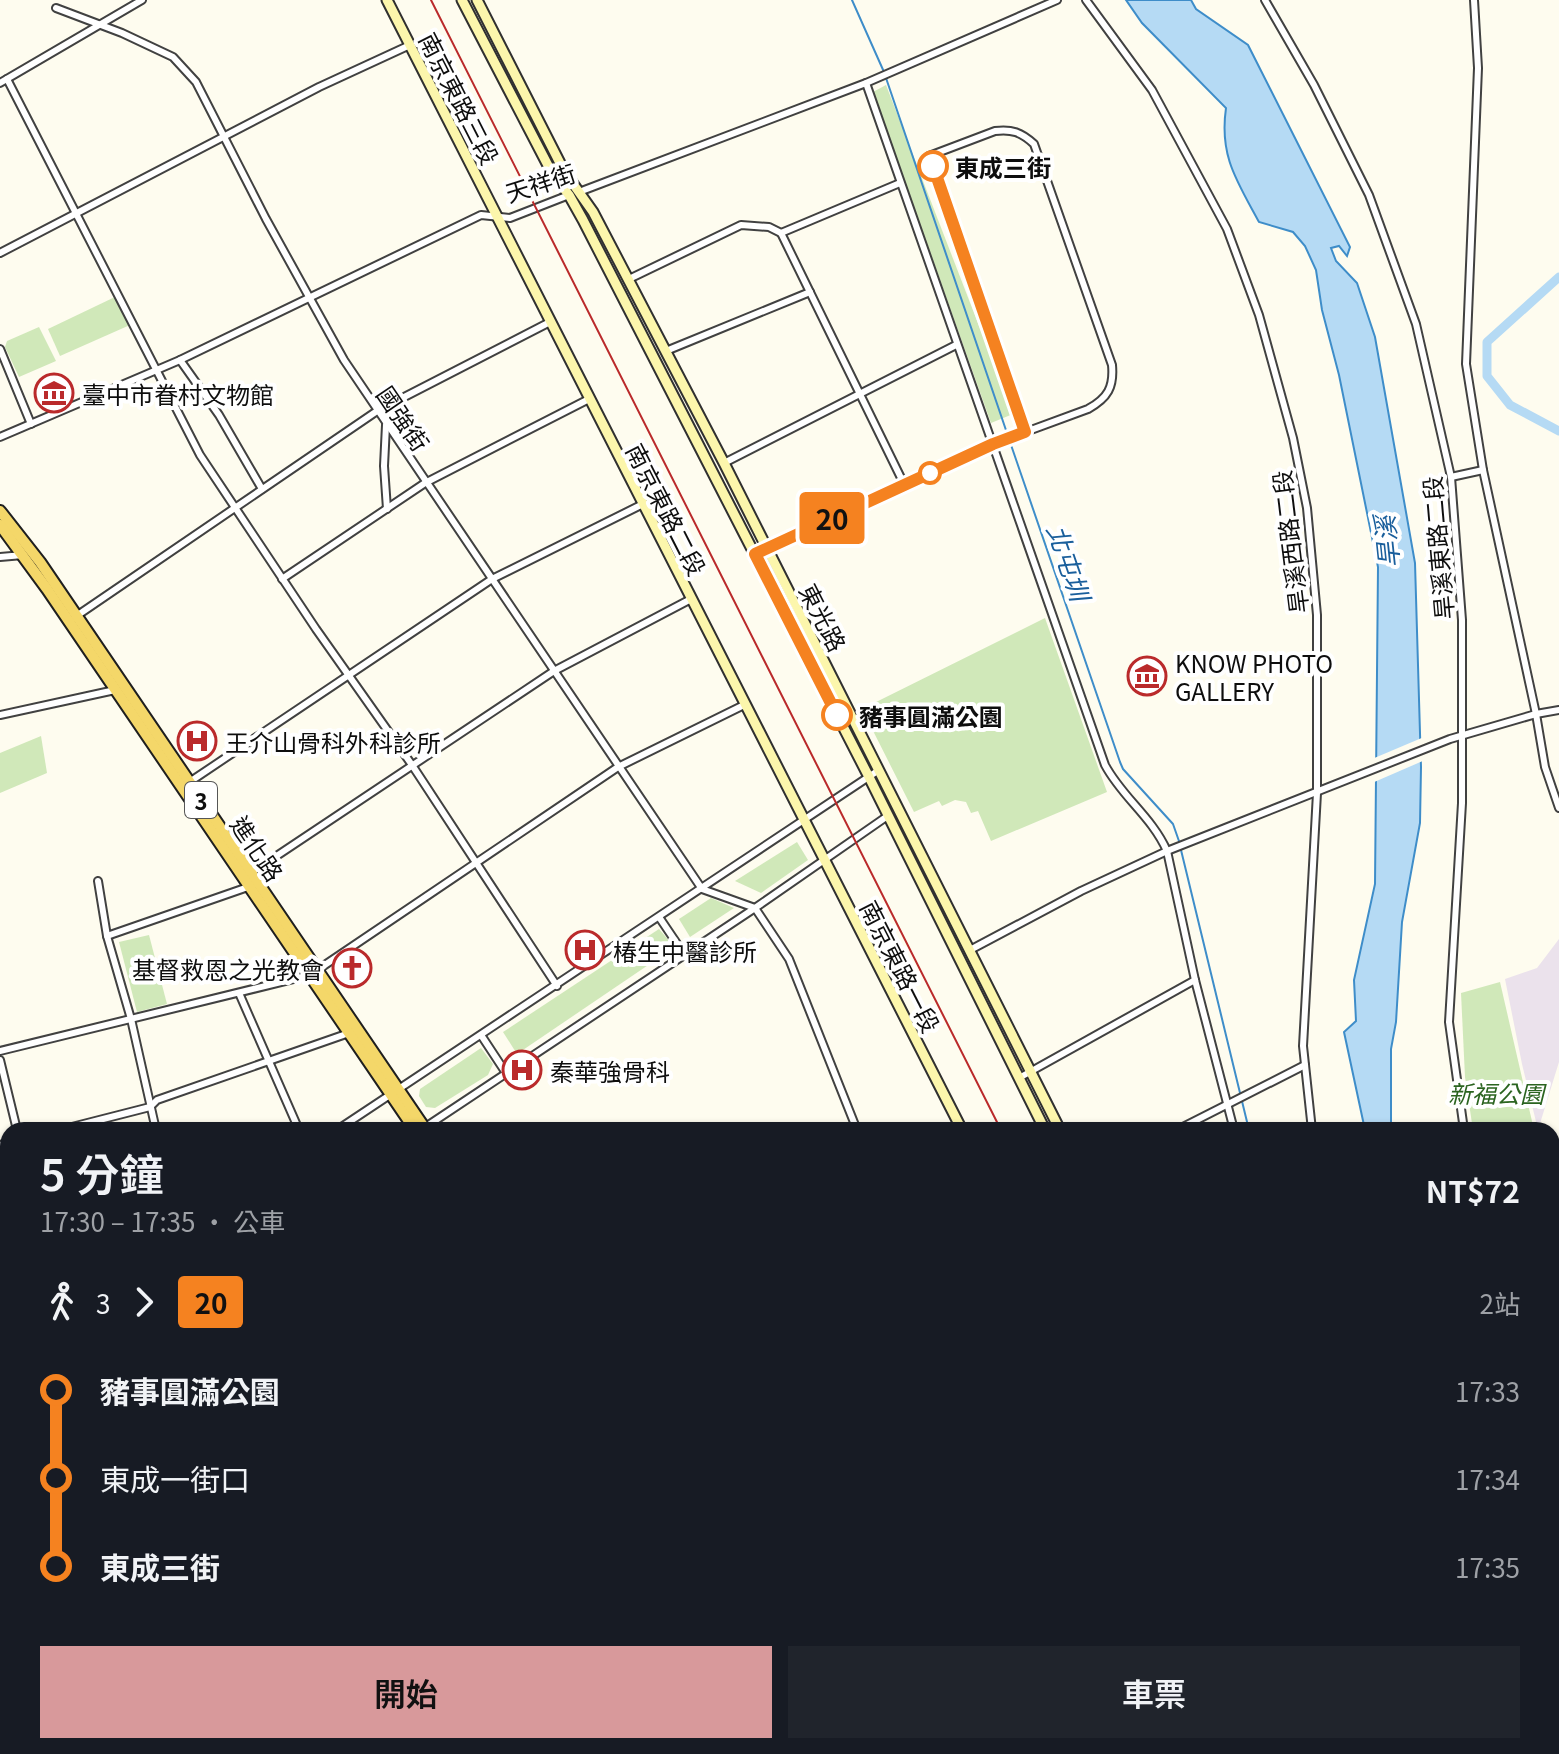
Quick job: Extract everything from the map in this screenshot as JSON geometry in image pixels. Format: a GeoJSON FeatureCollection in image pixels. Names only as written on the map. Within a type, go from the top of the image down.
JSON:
{"type":"FeatureCollection","features":[{"type":"Feature","properties":{"kind":"main road","name":"進化路"},"geometry":{"type":"LineString","coordinates":[[0,511],[27,543],[115,690],[251,873],[349,1033],[396,1092]]}},
{"type":"Feature","properties":{"kind":"main road","name":"進化路"},"geometry":{"type":"LineString","coordinates":[[0,525],[73,618],[185,785],[248,887],[313,972],[417,1122]]}},
{"type":"Feature","properties":{"kind":"street"},"geometry":{"type":"LineString","coordinates":[[142,0],[4,81],[76,213],[200,455],[412,765],[557,986]]}},
{"type":"Feature","properties":{"kind":"street","name":"南京東路三段"},"geometry":{"type":"LineString","coordinates":[[387,0],[497,215]]}},
{"type":"Feature","properties":{"kind":"street","name":"東光路"},"geometry":{"type":"LineString","coordinates":[[462,0],[553,175],[574,194],[629,279],[1056,1122]]}},
{"type":"Feature","properties":{"kind":"street","name":"東光路"},"geometry":{"type":"LineString","coordinates":[[477,0],[1041,1122]]}},
{"type":"Feature","properties":{"kind":"street","name":"天祥街"},"geometry":{"type":"LineString","coordinates":[[0,437],[180,360],[481,215],[510,218],[866,83],[1057,0]]}},
{"type":"Feature","properties":{"kind":"street","name":"旱溪西路二段"},"geometry":{"type":"LineString","coordinates":[[1086,0],[1152,90],[1227,229],[1278,376],[1307,508],[1317,615],[1317,793],[1303,1046],[1311,1122]]}},
{"type":"Feature","properties":{"kind":"street","name":"旱溪東路二段"},"geometry":{"type":"LineString","coordinates":[[1265,0],[1314,85],[1369,195],[1416,324],[1451,477],[1462,620],[1462,803],[1449,1022],[1463,1122]]}},
{"type":"Feature","properties":{"kind":"street"},"geometry":{"type":"LineString","coordinates":[[1474,0],[1478,68],[1466,364],[1483,470],[1545,767],[1559,808]]}},
{"type":"Feature","properties":{"kind":"street","name":"國強街"},"geometry":{"type":"LineString","coordinates":[[56,8],[181,63],[196,82],[344,360],[702,889]]}},
{"type":"Feature","properties":{"kind":"street"},"geometry":{"type":"LineString","coordinates":[[0,253],[319,87],[410,45]]}},
{"type":"Feature","properties":{"kind":"street"},"geometry":{"type":"LineString","coordinates":[[866,83],[1105,765],[1122,792],[1149,820],[1168,850],[1195,980],[1232,1122]]}},
{"type":"Feature","properties":{"kind":"street"},"geometry":{"type":"LineString","coordinates":[[755,554],[993,444],[1088,409],[1101,402],[1110,392],[1112,365],[1034,144],[1015,131],[1005,130],[929,156]]}},
{"type":"Feature","properties":{"kind":"street"},"geometry":{"type":"LineString","coordinates":[[781,233],[900,183]]}},
{"type":"Feature","properties":{"kind":"street","name":"南京東路二段"},"geometry":{"type":"LineString","coordinates":[[497,215],[803,820]]}},
{"type":"Feature","properties":{"kind":"street"},"geometry":{"type":"LineString","coordinates":[[629,279],[741,225],[769,227],[781,233],[904,484]]}},
{"type":"Feature","properties":{"kind":"street"},"geometry":{"type":"LineString","coordinates":[[666,351],[810,292]]}},
{"type":"Feature","properties":{"kind":"street"},"geometry":{"type":"LineString","coordinates":[[73,618],[377,411],[550,322]]}},
{"type":"Feature","properties":{"kind":"street"},"geometry":{"type":"LineString","coordinates":[[724,463],[956,345]]}},
{"type":"Feature","properties":{"kind":"street"},"geometry":{"type":"LineString","coordinates":[[0,349],[31,424]]}},
{"type":"Feature","properties":{"kind":"street"},"geometry":{"type":"LineString","coordinates":[[180,360],[219,415],[262,489]]}},
{"type":"Feature","properties":{"kind":"street"},"geometry":{"type":"LineString","coordinates":[[282,579],[425,483],[589,399]]}},
{"type":"Feature","properties":{"kind":"street"},"geometry":{"type":"LineString","coordinates":[[386,424],[384,466],[387,509]]}},
{"type":"Feature","properties":{"kind":"street"},"geometry":{"type":"LineString","coordinates":[[1451,477],[1483,470]]}},
{"type":"Feature","properties":{"kind":"street"},"geometry":{"type":"LineString","coordinates":[[185,785],[492,579],[643,504]]}},
{"type":"Feature","properties":{"kind":"street"},"geometry":{"type":"LineString","coordinates":[[0,557],[23,555]]}},
{"type":"Feature","properties":{"kind":"street"},"geometry":{"type":"LineString","coordinates":[[251,873],[554,671],[691,599]]}},
{"type":"Feature","properties":{"kind":"street"},"geometry":{"type":"LineString","coordinates":[[0,715],[115,690]]}},
{"type":"Feature","properties":{"kind":"street"},"geometry":{"type":"LineString","coordinates":[[0,1051],[313,972],[618,767],[744,705]]}},
{"type":"Feature","properties":{"kind":"street"},"geometry":{"type":"LineString","coordinates":[[970,950],[1081,891],[1168,850],[1450,739],[1559,710]]}},
{"type":"Feature","properties":{"kind":"street"},"geometry":{"type":"LineString","coordinates":[[349,1122],[879,770]]}},
{"type":"Feature","properties":{"kind":"street"},"geometry":{"type":"LineString","coordinates":[[432,1122],[899,809]]}},
{"type":"Feature","properties":{"kind":"street","name":"南京東路一段"},"geometry":{"type":"LineString","coordinates":[[803,820],[958,1122]]}},
{"type":"Feature","properties":{"kind":"street"},"geometry":{"type":"LineString","coordinates":[[98,881],[107,936],[131,1019],[154,1122]]}},
{"type":"Feature","properties":{"kind":"street"},"geometry":{"type":"LineString","coordinates":[[107,936],[248,887]]}},
{"type":"Feature","properties":{"kind":"street"},"geometry":{"type":"LineString","coordinates":[[702,889],[755,908],[789,959],[854,1122]]}},
{"type":"Feature","properties":{"kind":"street"},"geometry":{"type":"LineString","coordinates":[[659,917],[684,954]]}},
{"type":"Feature","properties":{"kind":"street"},"geometry":{"type":"LineString","coordinates":[[1019,1078],[1195,980]]}},
{"type":"Feature","properties":{"kind":"street"},"geometry":{"type":"LineString","coordinates":[[239,993],[295,1122]]}},
{"type":"Feature","properties":{"kind":"street"},"geometry":{"type":"LineString","coordinates":[[91,1122],[150,1107],[157,1100],[349,1033]]}},
{"type":"Feature","properties":{"kind":"street"},"geometry":{"type":"LineString","coordinates":[[481,1035],[506,1073]]}},
{"type":"Feature","properties":{"kind":"street"},"geometry":{"type":"LineString","coordinates":[[0,1060],[15,1122]]}},
{"type":"Feature","properties":{"kind":"street"},"geometry":{"type":"LineString","coordinates":[[1193,1122],[1305,1065]]}},
{"type":"Feature","properties":{"kind":"shaded area"},"geometry":{"type":"Polygon","coordinates":[[[1559,939],[1559,1062],[1540,1122],[1536,1122],[1505,979],[1537,968],[1559,939]]]}},
{"type":"Feature","properties":{"kind":"green space"},"geometry":{"type":"Polygon","coordinates":[[[886,85],[1013,414],[991,423],[873,92],[886,85]]]}},
{"type":"Feature","properties":{"kind":"green space"},"geometry":{"type":"Polygon","coordinates":[[[117,296],[130,325],[60,356],[48,329],[117,296]]]}},
{"type":"Feature","properties":{"kind":"green space"},"geometry":{"type":"Polygon","coordinates":[[[39,327],[56,361],[19,377],[5,347],[7,341],[39,327]]]}},
{"type":"Feature","properties":{"kind":"green space","name":"豬事圓滿公園"},"geometry":{"type":"Polygon","coordinates":[[[1045,618],[1107,792],[991,841],[978,811],[971,813],[966,802],[955,800],[942,806],[939,801],[914,812],[862,709],[1045,618]]]}},
{"type":"Feature","properties":{"kind":"green space"},"geometry":{"type":"Polygon","coordinates":[[[41,736],[47,773],[0,793],[0,753],[41,736]]]}},
{"type":"Feature","properties":{"kind":"green space"},"geometry":{"type":"Polygon","coordinates":[[[797,842],[808,860],[761,893],[735,881],[797,842]]]}},
{"type":"Feature","properties":{"kind":"green space"},"geometry":{"type":"Polygon","coordinates":[[[711,898],[734,908],[690,937],[679,919],[711,898]]]}},
{"type":"Feature","properties":{"kind":"green space"},"geometry":{"type":"Polygon","coordinates":[[[659,929],[671,943],[666,953],[517,1054],[503,1032],[659,929]]]}},
{"type":"Feature","properties":{"kind":"green space"},"geometry":{"type":"Polygon","coordinates":[[[149,935],[167,1004],[137,1012],[119,942],[149,935]]]}},
{"type":"Feature","properties":{"kind":"green space","name":"新福公園"},"geometry":{"type":"Polygon","coordinates":[[[1500,982],[1532,1122],[1472,1122],[1465,1077],[1461,993],[1500,982]]]}},
{"type":"Feature","properties":{"kind":"green space"},"geometry":{"type":"Polygon","coordinates":[[[481,1048],[493,1064],[488,1075],[435,1108],[426,1107],[419,1096],[420,1089],[481,1048]]]}},
{"type":"Feature","properties":{"kind":"water","name":"旱溪"},"geometry":{"type":"Polygon","coordinates":[[[1126,0],[1191,0],[1196,9],[1248,45],[1350,247],[1347,256],[1339,246],[1331,248],[1336,261],[1357,283],[1375,337],[1415,563],[1421,767],[1420,823],[1402,922],[1396,1022],[1391,1049],[1391,1122],[1363,1122],[1344,1032],[1356,1021],[1354,980],[1375,884],[1378,567],[1316,270],[1305,246],[1293,232],[1259,222],[1232,168],[1225,140],[1226,108],[1142,23],[1126,0]]]}},
{"type":"Feature","properties":{"kind":"pier"},"geometry":{"type":"Polygon","coordinates":[[[1424,737],[1425,760],[1372,783],[1372,759],[1424,737]]]}},
{"type":"Feature","properties":{"kind":"waterway","name":"北屯圳"},"geometry":{"type":"LineString","coordinates":[[852,0],[884,72]]}},
{"type":"Feature","properties":{"kind":"waterway","name":"北屯圳"},"geometry":{"type":"LineString","coordinates":[[886,78],[1008,436]]}},
{"type":"Feature","properties":{"kind":"waterway"},"geometry":{"type":"LineString","coordinates":[[1559,277],[1487,342],[1487,376],[1510,405],[1559,431]]}},
{"type":"Feature","properties":{"kind":"waterway","name":"北屯圳"},"geometry":{"type":"LineString","coordinates":[[1010,442],[1120,762],[1173,824],[1180,844]]}},
{"type":"Feature","properties":{"kind":"waterway","name":"北屯圳"},"geometry":{"type":"LineString","coordinates":[[1181,850],[1247,1122]]}},
{"type":"Feature","properties":{"kind":"railway"},"geometry":{"type":"LineString","coordinates":[[431,0],[997,1122]]}},
{"type":"Feature","properties":{"kind":"bus line","name":"20"},"geometry":{"type":"LineString","coordinates":[[837,715],[755,554],[1025,432],[933,166]]}},
{"type":"Feature","properties":{"kind":"place","name":"東成三街"},"geometry":{"type":"Point","coordinates":[933,166]}},
{"type":"Feature","properties":{"kind":"place","name":"臺中市眷村文物館"},"geometry":{"type":"Point","coordinates":[54,393]}},
{"type":"Feature","properties":{"kind":"place","name":"KNOW PHOTO GALLERY"},"geometry":{"type":"Point","coordinates":[1147,676]}},
{"type":"Feature","properties":{"kind":"place","name":"豬事圓滿公園"},"geometry":{"type":"Point","coordinates":[837,715]}},
{"type":"Feature","properties":{"kind":"place","name":"王介山骨科外科診所"},"geometry":{"type":"Point","coordinates":[197,741]}},
{"type":"Feature","properties":{"kind":"place","name":"椿生中醫診所"},"geometry":{"type":"Point","coordinates":[585,950]}},
{"type":"Feature","properties":{"kind":"place","name":"基督救恩之光教會"},"geometry":{"type":"Point","coordinates":[352,968]}},
{"type":"Feature","properties":{"kind":"place","name":"秦華強骨科"},"geometry":{"type":"Point","coordinates":[522,1070]}}]}
